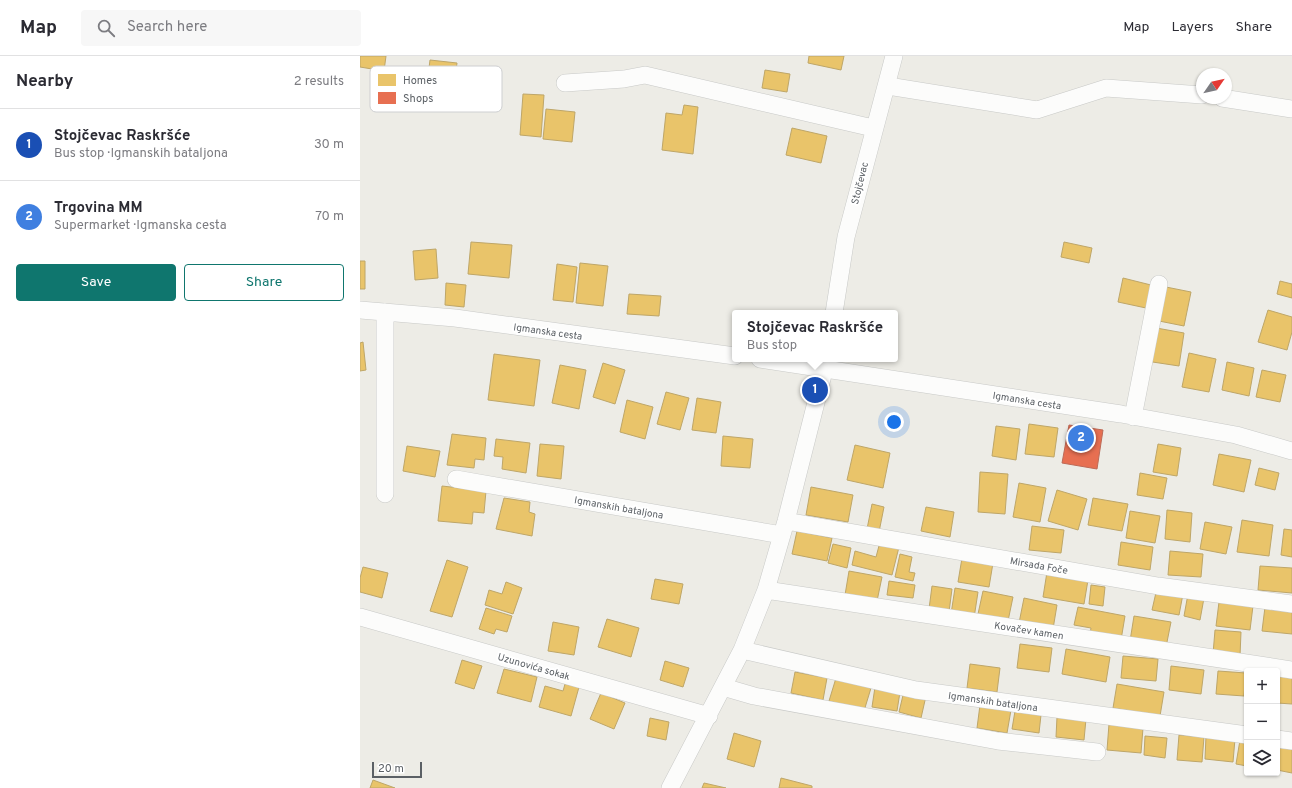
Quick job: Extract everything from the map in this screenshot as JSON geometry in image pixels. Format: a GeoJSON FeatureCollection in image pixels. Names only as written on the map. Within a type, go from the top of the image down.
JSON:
{"type":"FeatureCollection","features":[{"type":"Feature","properties":{"kind":"street","name":"Stojčevac"},"geometry":{"type":"LineString","coordinates":[[834,310],[846,237],[873,128],[888,86],[894,56]]}},
{"type":"Feature","properties":{"kind":"street"},"geometry":{"type":"LineString","coordinates":[[565,83],[624,79],[645,75],[873,128]]}},
{"type":"Feature","properties":{"kind":"street"},"geometry":{"type":"LineString","coordinates":[[888,86],[1037,110],[1106,88],[1196,95]]}},
{"type":"Feature","properties":{"kind":"street"},"geometry":{"type":"LineString","coordinates":[[1232,100],[1292,109]]}},
{"type":"Feature","properties":{"kind":"street"},"geometry":{"type":"LineString","coordinates":[[1133,417],[1159,284]]}},
{"type":"Feature","properties":{"kind":"street","name":"Igmanska cesta"},"geometry":{"type":"LineString","coordinates":[[360,310],[455,318],[732,356]]}},
{"type":"Feature","properties":{"kind":"street"},"geometry":{"type":"LineString","coordinates":[[385,312],[385,494]]}},
{"type":"Feature","properties":{"kind":"street","name":"Igmanska cesta"},"geometry":{"type":"LineString","coordinates":[[810,362],[826,363],[1236,435],[1292,451]]}},
{"type":"Feature","properties":{"kind":"street"},"geometry":{"type":"LineString","coordinates":[[670,788],[709,716],[742,650],[766,590],[784,528],[826,363]]}},
{"type":"Feature","properties":{"kind":"street","name":"Igmanskih bataljona"},"geometry":{"type":"LineString","coordinates":[[456,479],[784,528]]}},
{"type":"Feature","properties":{"kind":"street","name":"Mirsada Foče"},"geometry":{"type":"LineString","coordinates":[[784,528],[1158,586],[1292,604]]}},
{"type":"Feature","properties":{"kind":"street","name":"Kovačev kamen"},"geometry":{"type":"LineString","coordinates":[[766,590],[1292,670]]}},
{"type":"Feature","properties":{"kind":"street","name":"Uzunovića sokak"},"geometry":{"type":"LineString","coordinates":[[360,616],[709,716]]}},
{"type":"Feature","properties":{"kind":"street","name":"Igmanskih bataljona"},"geometry":{"type":"LineString","coordinates":[[742,650],[916,690],[1244,735]]}},
{"type":"Feature","properties":{"kind":"street"},"geometry":{"type":"LineString","coordinates":[[723,687],[754,696],[998,741],[1097,752]]}},
{"type":"Feature","properties":{"kind":"street"},"geometry":{"type":"LineString","coordinates":[[1280,739],[1292,741]]}},
{"type":"Feature","properties":{"kind":"building: Homes"},"geometry":{"type":"Polygon","coordinates":[[[360,56],[386,56],[385,66],[370,66],[370,69],[360,67],[360,56]]]}},
{"type":"Feature","properties":{"kind":"building: Homes"},"geometry":{"type":"Polygon","coordinates":[[[809,56],[844,56],[841,70],[808,63],[809,56]]]}},
{"type":"Feature","properties":{"kind":"building: Homes"},"geometry":{"type":"Polygon","coordinates":[[[430,60],[457,63],[457,66],[429,66],[430,60]]]}},
{"type":"Feature","properties":{"kind":"building: Homes"},"geometry":{"type":"Polygon","coordinates":[[[765,70],[790,74],[787,92],[762,88],[765,70]]]}},
{"type":"Feature","properties":{"kind":"building: Homes"},"geometry":{"type":"Polygon","coordinates":[[[523,94],[544,95],[541,137],[520,135],[523,94]]]}},
{"type":"Feature","properties":{"kind":"building: Homes"},"geometry":{"type":"Polygon","coordinates":[[[684,105],[698,107],[693,154],[662,150],[666,113],[682,115],[684,105]]]}},
{"type":"Feature","properties":{"kind":"building: Homes"},"geometry":{"type":"Polygon","coordinates":[[[546,109],[575,112],[572,142],[543,139],[546,109]]]}},
{"type":"Feature","properties":{"kind":"building: Homes"},"geometry":{"type":"Polygon","coordinates":[[[792,128],[827,136],[821,163],[786,155],[792,128]]]}},
{"type":"Feature","properties":{"kind":"building: Homes"},"geometry":{"type":"Polygon","coordinates":[[[471,242],[512,245],[509,278],[468,274],[471,242]]]}},
{"type":"Feature","properties":{"kind":"building: Homes"},"geometry":{"type":"Polygon","coordinates":[[[1064,242],[1092,248],[1089,263],[1061,257],[1064,242]]]}},
{"type":"Feature","properties":{"kind":"building: Homes"},"geometry":{"type":"Polygon","coordinates":[[[436,249],[438,278],[415,280],[413,251],[436,249]]]}},
{"type":"Feature","properties":{"kind":"building: Homes"},"geometry":{"type":"Polygon","coordinates":[[[360,261],[365,261],[365,289],[360,289],[360,261]]]}},
{"type":"Feature","properties":{"kind":"building: Homes"},"geometry":{"type":"Polygon","coordinates":[[[580,263],[608,266],[603,306],[576,303],[580,263]]]}},
{"type":"Feature","properties":{"kind":"building: Homes"},"geometry":{"type":"Polygon","coordinates":[[[557,264],[577,267],[573,302],[553,300],[557,264]]]}},
{"type":"Feature","properties":{"kind":"building: Homes"},"geometry":{"type":"Polygon","coordinates":[[[1123,278],[1151,285],[1146,308],[1118,302],[1123,278]]]}},
{"type":"Feature","properties":{"kind":"building: Homes"},"geometry":{"type":"Polygon","coordinates":[[[1280,281],[1292,284],[1292,298],[1277,294],[1280,281]]]}},
{"type":"Feature","properties":{"kind":"building: Homes"},"geometry":{"type":"Polygon","coordinates":[[[446,283],[466,285],[464,307],[445,305],[446,283]]]}},
{"type":"Feature","properties":{"kind":"building: Homes"},"geometry":{"type":"Polygon","coordinates":[[[1166,287],[1191,292],[1184,326],[1159,321],[1166,287]]]}},
{"type":"Feature","properties":{"kind":"building: Homes"},"geometry":{"type":"Polygon","coordinates":[[[629,294],[661,296],[659,316],[627,314],[629,294]]]}},
{"type":"Feature","properties":{"kind":"building: Homes"},"geometry":{"type":"Polygon","coordinates":[[[1268,310],[1292,317],[1292,332],[1287,350],[1258,342],[1268,310]]]}},
{"type":"Feature","properties":{"kind":"building: Homes"},"geometry":{"type":"Polygon","coordinates":[[[1151,327],[1184,333],[1179,366],[1146,361],[1151,327]]]}},
{"type":"Feature","properties":{"kind":"building: Homes"},"geometry":{"type":"Polygon","coordinates":[[[363,342],[366,370],[360,371],[360,343],[363,342]]]}},
{"type":"Feature","properties":{"kind":"building: Homes"},"geometry":{"type":"Polygon","coordinates":[[[1189,353],[1216,359],[1209,392],[1182,387],[1189,353]]]}},
{"type":"Feature","properties":{"kind":"building: Homes"},"geometry":{"type":"Polygon","coordinates":[[[494,354],[540,360],[534,406],[488,400],[494,354]]]}},
{"type":"Feature","properties":{"kind":"building: Homes"},"geometry":{"type":"Polygon","coordinates":[[[1227,362],[1254,368],[1249,396],[1222,390],[1227,362]]]}},
{"type":"Feature","properties":{"kind":"building: Homes"},"geometry":{"type":"Polygon","coordinates":[[[603,363],[625,370],[615,404],[593,397],[603,363]]]}},
{"type":"Feature","properties":{"kind":"building: Homes"},"geometry":{"type":"Polygon","coordinates":[[[560,365],[586,370],[579,409],[552,403],[560,365]]]}},
{"type":"Feature","properties":{"kind":"building: Homes"},"geometry":{"type":"Polygon","coordinates":[[[1262,370],[1286,375],[1280,402],[1256,397],[1262,370]]]}},
{"type":"Feature","properties":{"kind":"building: Homes"},"geometry":{"type":"Polygon","coordinates":[[[666,392],[689,398],[680,430],[657,424],[666,392]]]}},
{"type":"Feature","properties":{"kind":"building: Homes"},"geometry":{"type":"Polygon","coordinates":[[[697,398],[721,402],[716,433],[692,430],[697,398]]]}},
{"type":"Feature","properties":{"kind":"building: Homes"},"geometry":{"type":"Polygon","coordinates":[[[627,400],[653,407],[645,439],[620,432],[627,400]]]}},
{"type":"Feature","properties":{"kind":"building: Homes"},"geometry":{"type":"Polygon","coordinates":[[[1029,424],[1058,428],[1054,457],[1025,454],[1029,424]]]}},
{"type":"Feature","properties":{"kind":"building: Homes"},"geometry":{"type":"Polygon","coordinates":[[[996,426],[1020,429],[1016,460],[992,456],[996,426]]]}},
{"type":"Feature","properties":{"kind":"building: Homes"},"geometry":{"type":"Polygon","coordinates":[[[452,434],[486,438],[484,460],[475,459],[474,468],[447,465],[452,434]]]}},
{"type":"Feature","properties":{"kind":"building: Homes"},"geometry":{"type":"Polygon","coordinates":[[[723,436],[753,439],[750,468],[721,466],[723,436]]]}},
{"type":"Feature","properties":{"kind":"building: Homes"},"geometry":{"type":"Polygon","coordinates":[[[496,439],[530,443],[526,473],[502,469],[503,457],[494,456],[496,439]]]}},
{"type":"Feature","properties":{"kind":"building: Homes"},"geometry":{"type":"Polygon","coordinates":[[[540,444],[564,446],[561,479],[537,476],[540,444]]]}},
{"type":"Feature","properties":{"kind":"building: Homes"},"geometry":{"type":"Polygon","coordinates":[[[1158,444],[1181,448],[1177,476],[1153,472],[1158,444]]]}},
{"type":"Feature","properties":{"kind":"building: Homes"},"geometry":{"type":"Polygon","coordinates":[[[855,445],[890,453],[883,488],[847,480],[855,445]]]}},
{"type":"Feature","properties":{"kind":"building: Homes"},"geometry":{"type":"Polygon","coordinates":[[[407,446],[440,451],[435,477],[403,471],[407,446]]]}},
{"type":"Feature","properties":{"kind":"building: Homes"},"geometry":{"type":"Polygon","coordinates":[[[1219,454],[1251,460],[1244,492],[1213,485],[1219,454]]]}},
{"type":"Feature","properties":{"kind":"building: Homes"},"geometry":{"type":"Polygon","coordinates":[[[1259,468],[1279,473],[1275,490],[1255,485],[1259,468]]]}},
{"type":"Feature","properties":{"kind":"building: Homes"},"geometry":{"type":"Polygon","coordinates":[[[980,472],[1008,474],[1005,514],[978,512],[980,472]]]}},
{"type":"Feature","properties":{"kind":"building: Homes"},"geometry":{"type":"Polygon","coordinates":[[[1140,473],[1167,478],[1163,499],[1137,495],[1140,473]]]}},
{"type":"Feature","properties":{"kind":"building: Homes"},"geometry":{"type":"Polygon","coordinates":[[[1019,483],[1046,488],[1040,522],[1013,517],[1019,483]]]}},
{"type":"Feature","properties":{"kind":"building: Homes"},"geometry":{"type":"Polygon","coordinates":[[[442,486],[486,491],[484,513],[473,512],[472,524],[438,521],[442,486]]]}},
{"type":"Feature","properties":{"kind":"building: Homes"},"geometry":{"type":"Polygon","coordinates":[[[811,487],[853,495],[848,522],[806,515],[811,487]]]}},
{"type":"Feature","properties":{"kind":"building: Homes"},"geometry":{"type":"Polygon","coordinates":[[[1057,490],[1087,499],[1078,530],[1048,521],[1057,490]]]}},
{"type":"Feature","properties":{"kind":"building: Homes"},"geometry":{"type":"Polygon","coordinates":[[[504,498],[530,502],[529,512],[535,514],[532,536],[496,529],[504,498]]]}},
{"type":"Feature","properties":{"kind":"building: Homes"},"geometry":{"type":"Polygon","coordinates":[[[1093,498],[1128,504],[1122,531],[1088,525],[1093,498]]]}},
{"type":"Feature","properties":{"kind":"building: Homes"},"geometry":{"type":"Polygon","coordinates":[[[872,504],[884,507],[879,532],[867,529],[872,504]]]}},
{"type":"Feature","properties":{"kind":"building: Homes"},"geometry":{"type":"Polygon","coordinates":[[[926,507],[954,512],[950,537],[921,531],[926,507]]]}},
{"type":"Feature","properties":{"kind":"building: Homes"},"geometry":{"type":"Polygon","coordinates":[[[1167,510],[1192,513],[1190,542],[1165,539],[1167,510]]]}},
{"type":"Feature","properties":{"kind":"building: Homes"},"geometry":{"type":"Polygon","coordinates":[[[1130,511],[1160,516],[1155,543],[1126,538],[1130,511]]]}},
{"type":"Feature","properties":{"kind":"building: Homes"},"geometry":{"type":"Polygon","coordinates":[[[1242,520],[1273,525],[1269,556],[1237,552],[1242,520]]]}},
{"type":"Feature","properties":{"kind":"building: Homes"},"geometry":{"type":"Polygon","coordinates":[[[1205,522],[1232,527],[1226,554],[1200,549],[1205,522]]]}},
{"type":"Feature","properties":{"kind":"building: Homes"},"geometry":{"type":"Polygon","coordinates":[[[1032,526],[1064,530],[1061,553],[1029,550],[1032,526]]]}},
{"type":"Feature","properties":{"kind":"building: Homes"},"geometry":{"type":"Polygon","coordinates":[[[1284,529],[1292,530],[1292,557],[1281,555],[1284,529]]]}},
{"type":"Feature","properties":{"kind":"building: Homes"},"geometry":{"type":"Polygon","coordinates":[[[797,531],[832,538],[827,561],[792,554],[797,531]]]}},
{"type":"Feature","properties":{"kind":"building: Homes"},"geometry":{"type":"Polygon","coordinates":[[[880,542],[899,547],[892,575],[852,565],[855,551],[876,557],[880,542]]]}},
{"type":"Feature","properties":{"kind":"building: Homes"},"geometry":{"type":"Polygon","coordinates":[[[1121,542],[1153,547],[1150,570],[1118,565],[1121,542]]]}},
{"type":"Feature","properties":{"kind":"building: Homes"},"geometry":{"type":"Polygon","coordinates":[[[833,544],[851,548],[847,568],[828,563],[833,544]]]}},
{"type":"Feature","properties":{"kind":"building: Homes"},"geometry":{"type":"Polygon","coordinates":[[[1170,551],[1203,554],[1201,577],[1168,575],[1170,551]]]}},
{"type":"Feature","properties":{"kind":"building: Homes"},"geometry":{"type":"Polygon","coordinates":[[[900,554],[912,557],[909,572],[915,573],[913,581],[895,577],[900,554]]]}},
{"type":"Feature","properties":{"kind":"building: Homes"},"geometry":{"type":"Polygon","coordinates":[[[962,558],[993,563],[989,587],[958,582],[962,558]]]}},
{"type":"Feature","properties":{"kind":"building: Homes"},"geometry":{"type":"Polygon","coordinates":[[[447,560],[468,567],[452,617],[430,611],[447,560]]]}},
{"type":"Feature","properties":{"kind":"building: Homes"},"geometry":{"type":"Polygon","coordinates":[[[1260,566],[1292,568],[1292,593],[1258,590],[1260,566]]]}},
{"type":"Feature","properties":{"kind":"building: Homes"},"geometry":{"type":"Polygon","coordinates":[[[363,567],[388,573],[382,598],[360,592],[360,578],[363,567]]]}},
{"type":"Feature","properties":{"kind":"building: Homes"},"geometry":{"type":"Polygon","coordinates":[[[849,571],[882,577],[877,601],[845,595],[849,571]]]}},
{"type":"Feature","properties":{"kind":"building: Homes"},"geometry":{"type":"Polygon","coordinates":[[[1047,572],[1088,580],[1084,604],[1043,597],[1047,572]]]}},
{"type":"Feature","properties":{"kind":"building: Homes"},"geometry":{"type":"Polygon","coordinates":[[[655,579],[683,584],[679,604],[651,599],[655,579]]]}},
{"type":"Feature","properties":{"kind":"building: Homes"},"geometry":{"type":"Polygon","coordinates":[[[889,581],[915,585],[913,598],[887,595],[889,581]]]}},
{"type":"Feature","properties":{"kind":"building: Homes"},"geometry":{"type":"Polygon","coordinates":[[[506,582],[522,588],[513,614],[485,605],[489,590],[502,594],[506,582]]]}},
{"type":"Feature","properties":{"kind":"building: Homes"},"geometry":{"type":"Polygon","coordinates":[[[1091,585],[1105,587],[1103,606],[1089,604],[1091,585]]]}},
{"type":"Feature","properties":{"kind":"building: Homes"},"geometry":{"type":"Polygon","coordinates":[[[932,586],[952,589],[949,612],[929,609],[932,586]]]}},
{"type":"Feature","properties":{"kind":"building: Homes"},"geometry":{"type":"Polygon","coordinates":[[[955,588],[978,592],[974,618],[951,614],[955,588]]]}},
{"type":"Feature","properties":{"kind":"building: Homes"},"geometry":{"type":"Polygon","coordinates":[[[1157,588],[1183,594],[1179,615],[1152,610],[1157,588]]]}},
{"type":"Feature","properties":{"kind":"building: Homes"},"geometry":{"type":"Polygon","coordinates":[[[983,591],[1013,597],[1008,621],[978,614],[983,591]]]}},
{"type":"Feature","properties":{"kind":"building: Homes"},"geometry":{"type":"Polygon","coordinates":[[[1188,594],[1204,598],[1200,620],[1184,616],[1188,594]]]}},
{"type":"Feature","properties":{"kind":"building: Homes"},"geometry":{"type":"Polygon","coordinates":[[[1024,598],[1057,605],[1053,629],[1019,623],[1024,598]]]}},
{"type":"Feature","properties":{"kind":"building: Homes"},"geometry":{"type":"Polygon","coordinates":[[[1219,602],[1253,606],[1250,630],[1216,626],[1219,602]]]}},
{"type":"Feature","properties":{"kind":"building: Homes"},"geometry":{"type":"Polygon","coordinates":[[[1078,607],[1125,616],[1121,640],[1090,634],[1091,628],[1074,625],[1078,607]]]}},
{"type":"Feature","properties":{"kind":"building: Homes"},"geometry":{"type":"Polygon","coordinates":[[[1265,607],[1292,610],[1292,634],[1262,631],[1265,607]]]}},
{"type":"Feature","properties":{"kind":"building: Homes"},"geometry":{"type":"Polygon","coordinates":[[[486,608],[512,616],[507,632],[496,629],[494,634],[479,629],[486,608]]]}},
{"type":"Feature","properties":{"kind":"building: Homes"},"geometry":{"type":"Polygon","coordinates":[[[1134,616],[1171,622],[1166,647],[1130,641],[1134,616]]]}},
{"type":"Feature","properties":{"kind":"building: Homes"},"geometry":{"type":"Polygon","coordinates":[[[607,619],[639,628],[631,657],[598,647],[607,619]]]}},
{"type":"Feature","properties":{"kind":"building: Homes"},"geometry":{"type":"Polygon","coordinates":[[[553,622],[579,627],[574,655],[548,651],[553,622]]]}},
{"type":"Feature","properties":{"kind":"building: Homes"},"geometry":{"type":"Polygon","coordinates":[[[1215,630],[1241,632],[1240,656],[1213,654],[1215,630]]]}},
{"type":"Feature","properties":{"kind":"building: Homes"},"geometry":{"type":"Polygon","coordinates":[[[1020,644],[1052,648],[1049,672],[1017,668],[1020,644]]]}},
{"type":"Feature","properties":{"kind":"building: Homes"},"geometry":{"type":"Polygon","coordinates":[[[1066,649],[1110,657],[1106,682],[1062,674],[1066,649]]]}},
{"type":"Feature","properties":{"kind":"building: Homes"},"geometry":{"type":"Polygon","coordinates":[[[1123,656],[1158,659],[1156,681],[1121,678],[1123,656]]]}},
{"type":"Feature","properties":{"kind":"building: Homes"},"geometry":{"type":"Polygon","coordinates":[[[462,660],[482,666],[474,689],[455,683],[462,660]]]}},
{"type":"Feature","properties":{"kind":"building: Homes"},"geometry":{"type":"Polygon","coordinates":[[[665,661],[689,668],[683,687],[660,680],[665,661]]]}},
{"type":"Feature","properties":{"kind":"building: Homes"},"geometry":{"type":"Polygon","coordinates":[[[970,664],[1000,668],[997,692],[967,688],[970,664]]]}},
{"type":"Feature","properties":{"kind":"building: Homes"},"geometry":{"type":"Polygon","coordinates":[[[1171,666],[1204,670],[1201,694],[1169,690],[1171,666]]]}},
{"type":"Feature","properties":{"kind":"building: Homes"},"geometry":{"type":"Polygon","coordinates":[[[504,669],[537,677],[531,702],[497,693],[504,669]]]}},
{"type":"Feature","properties":{"kind":"building: Homes"},"geometry":{"type":"Polygon","coordinates":[[[1218,671],[1244,673],[1244,696],[1216,694],[1218,671]]]}},
{"type":"Feature","properties":{"kind":"building: Homes"},"geometry":{"type":"Polygon","coordinates":[[[795,672],[827,678],[823,700],[791,693],[795,672]]]}},
{"type":"Feature","properties":{"kind":"building: Homes"},"geometry":{"type":"Polygon","coordinates":[[[1280,673],[1292,674],[1292,704],[1280,703],[1280,673]]]}},
{"type":"Feature","properties":{"kind":"building: Homes"},"geometry":{"type":"Polygon","coordinates":[[[836,678],[871,688],[864,711],[829,701],[836,678]]]}},
{"type":"Feature","properties":{"kind":"building: Homes"},"geometry":{"type":"Polygon","coordinates":[[[565,684],[579,687],[571,716],[539,707],[545,686],[563,691],[565,684]]]}},
{"type":"Feature","properties":{"kind":"building: Homes"},"geometry":{"type":"Polygon","coordinates":[[[1117,684],[1164,692],[1160,716],[1113,708],[1117,684]]]}},
{"type":"Feature","properties":{"kind":"building: Homes"},"geometry":{"type":"Polygon","coordinates":[[[875,687],[900,692],[897,711],[872,707],[875,687]]]}},
{"type":"Feature","properties":{"kind":"building: Homes"},"geometry":{"type":"Polygon","coordinates":[[[904,691],[926,696],[921,718],[899,712],[904,691]]]}},
{"type":"Feature","properties":{"kind":"building: Homes"},"geometry":{"type":"Polygon","coordinates":[[[601,693],[625,703],[614,729],[590,719],[601,693]]]}},
{"type":"Feature","properties":{"kind":"building: Homes"},"geometry":{"type":"Polygon","coordinates":[[[980,705],[1011,710],[1007,733],[977,728],[980,705]]]}},
{"type":"Feature","properties":{"kind":"building: Homes"},"geometry":{"type":"Polygon","coordinates":[[[1015,711],[1041,715],[1039,733],[1012,729],[1015,711]]]}},
{"type":"Feature","properties":{"kind":"building: Homes"},"geometry":{"type":"Polygon","coordinates":[[[1057,717],[1086,719],[1084,740],[1056,737],[1057,717]]]}},
{"type":"Feature","properties":{"kind":"building: Homes"},"geometry":{"type":"Polygon","coordinates":[[[650,718],[669,722],[666,740],[647,736],[650,718]]]}},
{"type":"Feature","properties":{"kind":"building: Homes"},"geometry":{"type":"Polygon","coordinates":[[[1109,724],[1143,728],[1141,753],[1107,750],[1109,724]]]}},
{"type":"Feature","properties":{"kind":"building: Homes"},"geometry":{"type":"Polygon","coordinates":[[[734,733],[761,741],[754,767],[727,759],[734,733]]]}},
{"type":"Feature","properties":{"kind":"building: Homes"},"geometry":{"type":"Polygon","coordinates":[[[1179,735],[1204,737],[1202,762],[1177,760],[1179,735]]]}},
{"type":"Feature","properties":{"kind":"building: Homes"},"geometry":{"type":"Polygon","coordinates":[[[1145,736],[1167,738],[1165,758],[1144,755],[1145,736]]]}},
{"type":"Feature","properties":{"kind":"building: Homes"},"geometry":{"type":"Polygon","coordinates":[[[1206,736],[1235,739],[1233,762],[1205,759],[1206,736]]]}},
{"type":"Feature","properties":{"kind":"building: Homes"},"geometry":{"type":"Polygon","coordinates":[[[1240,740],[1244,741],[1244,765],[1236,764],[1240,740]]]}},
{"type":"Feature","properties":{"kind":"building: Homes"},"geometry":{"type":"Polygon","coordinates":[[[1280,747],[1292,749],[1292,773],[1280,771],[1280,747]]]}},
{"type":"Feature","properties":{"kind":"building: Homes"},"geometry":{"type":"Polygon","coordinates":[[[781,778],[812,786],[812,788],[779,788],[781,778]]]}},
{"type":"Feature","properties":{"kind":"building: Homes"},"geometry":{"type":"Polygon","coordinates":[[[373,780],[395,788],[370,788],[373,780]]]}},
{"type":"Feature","properties":{"kind":"building: Homes"},"geometry":{"type":"Polygon","coordinates":[[[704,783],[726,788],[702,788],[704,783]]]}},
{"type":"Feature","properties":{"kind":"building: Shops"},"geometry":{"type":"Polygon","coordinates":[[[1069,425],[1103,430],[1097,469],[1062,463],[1069,425]]]}},
{"type":"Feature","properties":{"kind":"place","name":"Stojčevac Raskršće"},"geometry":{"type":"Point","coordinates":[815,390]}},
{"type":"Feature","properties":{"kind":"place","name":"Trgovina MM"},"geometry":{"type":"Point","coordinates":[1081,438]}}]}
